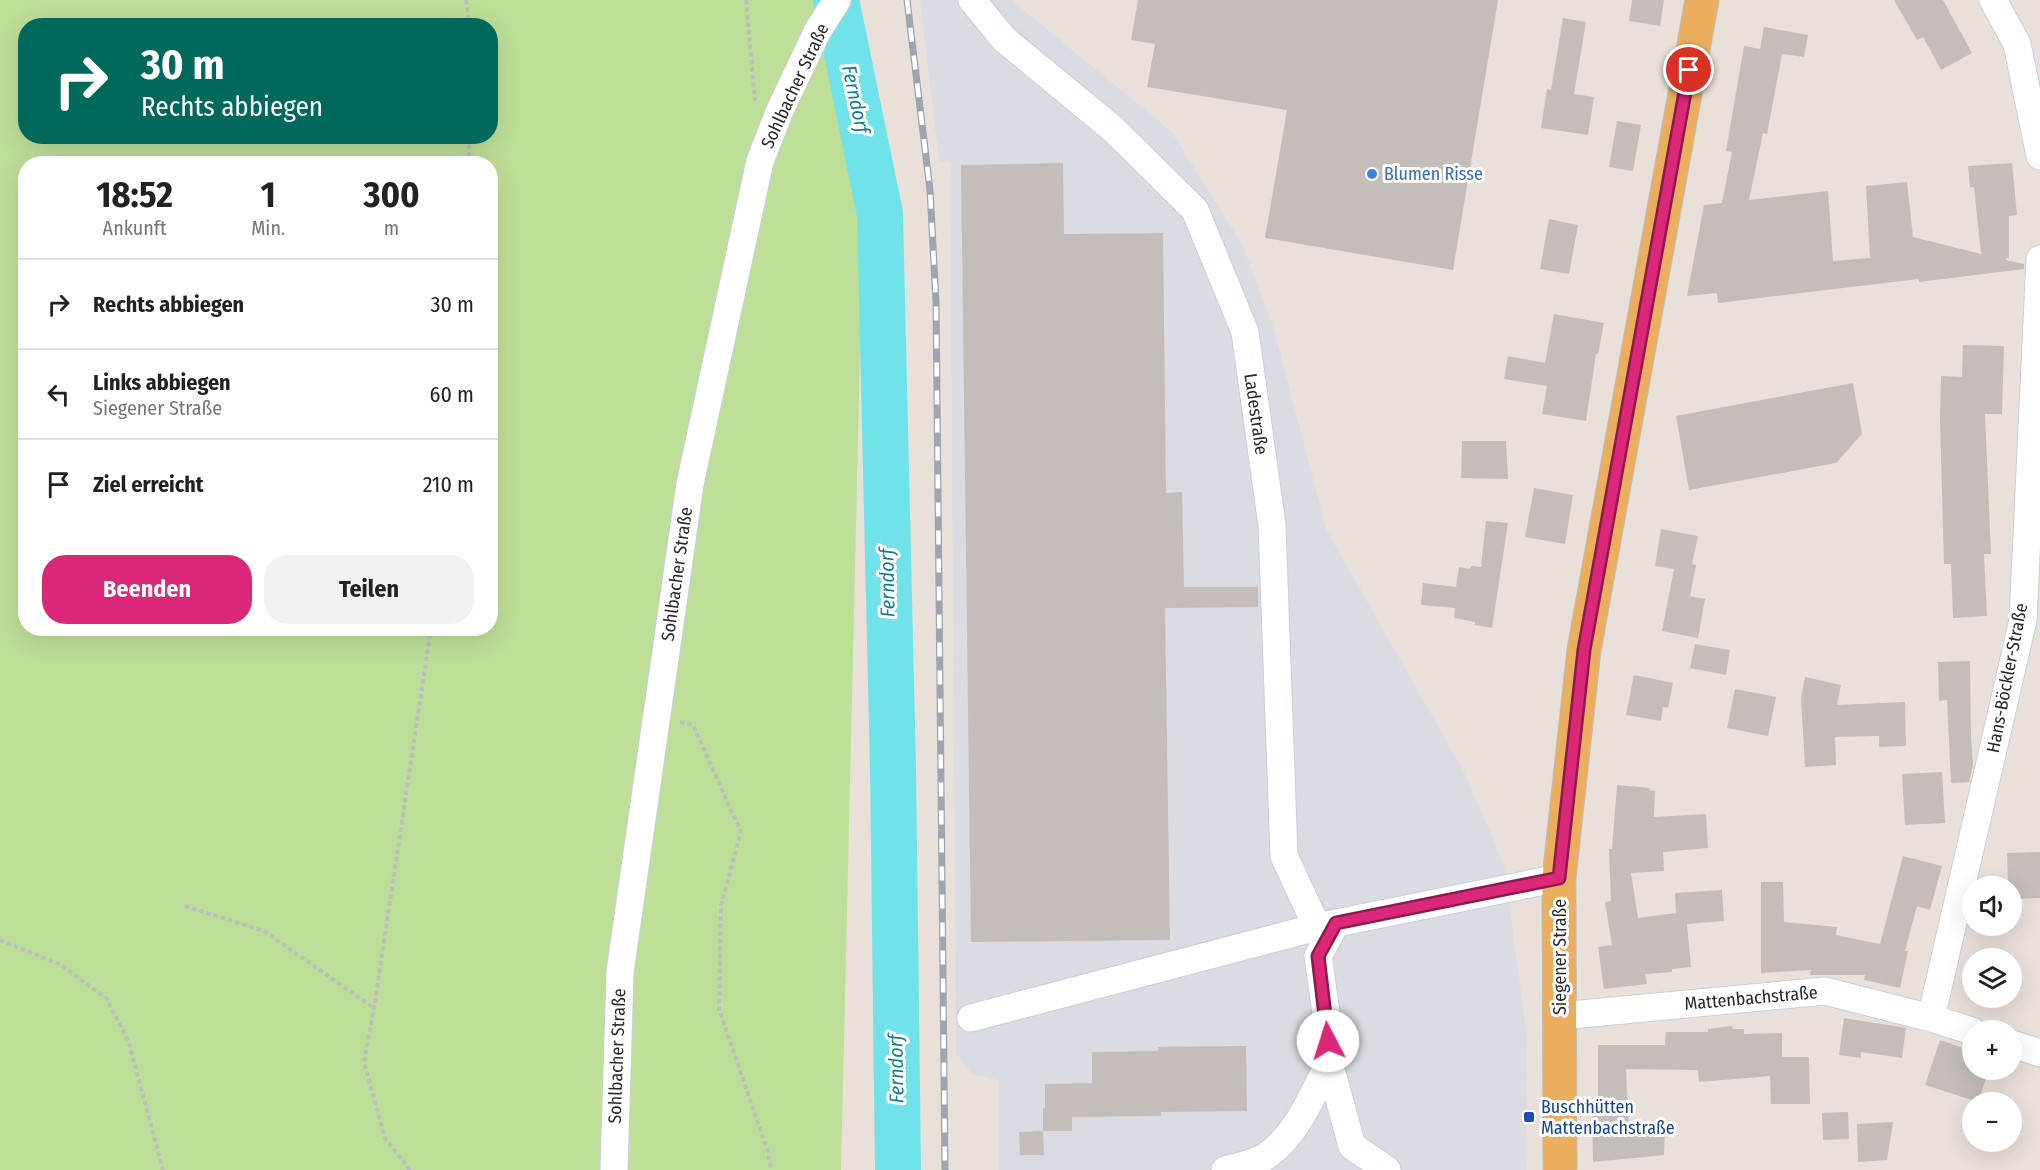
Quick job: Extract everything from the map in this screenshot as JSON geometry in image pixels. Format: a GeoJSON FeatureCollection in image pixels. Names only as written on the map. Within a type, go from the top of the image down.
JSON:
{"type":"FeatureCollection","features":[{"type":"Feature","properties":{"kind":"main road","name":"Siegener Straße"},"geometry":{"type":"LineString","coordinates":[[1560,1170],[1559,878],[1584,650],[1702,0]]}},
{"type":"Feature","properties":{"kind":"street","name":"Sohlbacher Straße"},"geometry":{"type":"LineString","coordinates":[[614,1170],[620,972],[690,484],[760,161],[767,107],[837,0]]}},
{"type":"Feature","properties":{"kind":"street","name":"Ladestraße"},"geometry":{"type":"LineString","coordinates":[[972,0],[1004,39],[1113,129],[1195,210],[1245,332],[1272,525],[1284,856],[1327,925]]}},
{"type":"Feature","properties":{"kind":"street"},"geometry":{"type":"LineString","coordinates":[[1993,0],[2017,44],[2040,156]]}},
{"type":"Feature","properties":{"kind":"street","name":"Hans-Böckler-Straße"},"geometry":{"type":"LineString","coordinates":[[1931,1018],[2023,620],[2040,259]]}},
{"type":"Feature","properties":{"kind":"street"},"geometry":{"type":"LineString","coordinates":[[971,1018],[1327,925],[1559,878]]}},
{"type":"Feature","properties":{"kind":"street"},"geometry":{"type":"LineString","coordinates":[[1327,925],[1318,956],[1327,1020],[1329,1062],[1353,1146],[1387,1170]]}},
{"type":"Feature","properties":{"kind":"street","name":"Mattenbachstraße"},"geometry":{"type":"LineString","coordinates":[[1560,1016],[1824,991],[1962,1028]]}},
{"type":"Feature","properties":{"kind":"street"},"geometry":{"type":"LineString","coordinates":[[2022,1047],[2040,1053]]}},
{"type":"Feature","properties":{"kind":"street"},"geometry":{"type":"LineString","coordinates":[[1225,1170],[1260,1160],[1278,1147],[1305,1111],[1329,1062]]}},
{"type":"Feature","properties":{"kind":"path"},"geometry":{"type":"LineString","coordinates":[[466,0],[468,18]]}},
{"type":"Feature","properties":{"kind":"path"},"geometry":{"type":"LineString","coordinates":[[746,0],[767,107]]}},
{"type":"Feature","properties":{"kind":"path"},"geometry":{"type":"LineString","coordinates":[[410,1170],[385,1138],[364,1062],[429,636]]}},
{"type":"Feature","properties":{"kind":"path"},"geometry":{"type":"LineString","coordinates":[[657,716],[693,725],[741,832],[721,905],[719,1009],[768,1152],[771,1170]]}},
{"type":"Feature","properties":{"kind":"path"},"geometry":{"type":"LineString","coordinates":[[185,906],[264,932],[374,1008]]}},
{"type":"Feature","properties":{"kind":"path"},"geometry":{"type":"LineString","coordinates":[[0,940],[61,964],[106,999],[129,1044],[163,1170]]}},
{"type":"Feature","properties":{"kind":"shaded area"},"geometry":{"type":"Polygon","coordinates":[[[920,0],[1011,0],[1171,131],[1242,244],[1274,329],[1326,529],[1464,772],[1504,865],[1527,1038],[1526,1170],[998,1170],[998,1080],[973,1074],[956,1054],[950,162],[939,161],[920,0]]]}},
{"type":"Feature","properties":{"kind":"green space"},"geometry":{"type":"Polygon","coordinates":[[[0,0],[825,0],[863,224],[841,1170],[0,1170],[0,0]]]}},
{"type":"Feature","properties":{"kind":"building","name":"Blumen Risse"},"geometry":{"type":"Polygon","coordinates":[[[1138,0],[1498,0],[1453,270],[1265,238],[1287,110],[1147,87],[1155,44],[1131,40],[1138,0]]]}},
{"type":"Feature","properties":{"kind":"building"},"geometry":{"type":"Polygon","coordinates":[[[1632,0],[1664,0],[1660,26],[1629,21],[1632,0]]]}},
{"type":"Feature","properties":{"kind":"building"},"geometry":{"type":"Polygon","coordinates":[[[1894,0],[1943,0],[1972,53],[1941,70],[1923,37],[1917,40],[1894,0]]]}},
{"type":"Feature","properties":{"kind":"building"},"geometry":{"type":"Polygon","coordinates":[[[1563,18],[1586,22],[1574,94],[1594,97],[1588,135],[1541,128],[1547,89],[1551,90],[1563,18]]]}},
{"type":"Feature","properties":{"kind":"building"},"geometry":{"type":"Polygon","coordinates":[[[1764,27],[1808,35],[1804,57],[1782,54],[1767,134],[1763,133],[1749,200],[1828,191],[1833,261],[1870,258],[1866,186],[1907,182],[1913,237],[1981,254],[1974,187],[1970,187],[1968,166],[2012,163],[2017,215],[2009,216],[2009,258],[2006,260],[2024,264],[2024,269],[1718,303],[1717,293],[1687,296],[1704,205],[1722,203],[1732,152],[1726,151],[1744,46],[1760,49],[1764,27]]]}},
{"type":"Feature","properties":{"kind":"building"},"geometry":{"type":"Polygon","coordinates":[[[1617,121],[1641,125],[1633,171],[1609,167],[1617,121]]]}},
{"type":"Feature","properties":{"kind":"building"},"geometry":{"type":"Polygon","coordinates":[[[1063,163],[1064,234],[1163,233],[1166,493],[1182,492],[1184,587],[1258,587],[1258,607],[1165,608],[1170,940],[971,942],[961,165],[1063,163]]]}},
{"type":"Feature","properties":{"kind":"building"},"geometry":{"type":"Polygon","coordinates":[[[1549,219],[1578,225],[1569,274],[1540,269],[1549,219]]]}},
{"type":"Feature","properties":{"kind":"building"},"geometry":{"type":"Polygon","coordinates":[[[1554,314],[1604,323],[1598,354],[1596,354],[1586,421],[1542,414],[1547,386],[1504,379],[1508,356],[1545,363],[1554,314]]]}},
{"type":"Feature","properties":{"kind":"building"},"geometry":{"type":"Polygon","coordinates":[[[1963,345],[2004,346],[2002,414],[1985,414],[1991,554],[1984,554],[1987,616],[1953,618],[1951,564],[1944,564],[1941,376],[1962,377],[1963,345]]]}},
{"type":"Feature","properties":{"kind":"building"},"geometry":{"type":"Polygon","coordinates":[[[1853,383],[1862,434],[1836,463],[1689,490],[1676,416],[1853,383]]]}},
{"type":"Feature","properties":{"kind":"building"},"geometry":{"type":"Polygon","coordinates":[[[1462,441],[1506,441],[1508,479],[1461,478],[1462,441]]]}},
{"type":"Feature","properties":{"kind":"building"},"geometry":{"type":"Polygon","coordinates":[[[1534,488],[1573,495],[1565,544],[1525,537],[1534,488]]]}},
{"type":"Feature","properties":{"kind":"building"},"geometry":{"type":"Polygon","coordinates":[[[1486,521],[1508,523],[1492,628],[1454,618],[1455,608],[1421,605],[1423,583],[1456,587],[1459,567],[1470,569],[1471,566],[1481,567],[1486,521]]]}},
{"type":"Feature","properties":{"kind":"building"},"geometry":{"type":"Polygon","coordinates":[[[1661,529],[1698,536],[1692,564],[1696,565],[1690,596],[1705,599],[1698,638],[1662,631],[1674,569],[1655,566],[1661,529]]]}},
{"type":"Feature","properties":{"kind":"building"},"geometry":{"type":"Polygon","coordinates":[[[1695,644],[1730,650],[1726,675],[1690,668],[1695,644]]]}},
{"type":"Feature","properties":{"kind":"building"},"geometry":{"type":"Polygon","coordinates":[[[1970,661],[1973,766],[1969,782],[1951,783],[1947,700],[1939,701],[1938,662],[1970,661]]]}},
{"type":"Feature","properties":{"kind":"building"},"geometry":{"type":"Polygon","coordinates":[[[1634,675],[1673,683],[1668,708],[1663,707],[1661,721],[1626,715],[1634,675]]]}},
{"type":"Feature","properties":{"kind":"building"},"geometry":{"type":"Polygon","coordinates":[[[1805,677],[1841,685],[1837,705],[1905,702],[1906,746],[1879,747],[1879,736],[1835,737],[1836,765],[1805,767],[1801,697],[1805,677]]]}},
{"type":"Feature","properties":{"kind":"building"},"geometry":{"type":"Polygon","coordinates":[[[1735,689],[1776,697],[1768,736],[1727,728],[1735,689]]]}},
{"type":"Feature","properties":{"kind":"building"},"geometry":{"type":"Polygon","coordinates":[[[1942,772],[1945,823],[1905,825],[1902,774],[1942,772]]]}},
{"type":"Feature","properties":{"kind":"building"},"geometry":{"type":"Polygon","coordinates":[[[1617,785],[1650,788],[1649,790],[1655,791],[1654,817],[1706,814],[1708,848],[1663,852],[1664,871],[1631,873],[1638,918],[1676,913],[1675,893],[1722,890],[1724,921],[1687,924],[1691,967],[1672,969],[1672,972],[1645,974],[1647,984],[1604,989],[1598,947],[1612,945],[1605,902],[1611,901],[1609,849],[1612,849],[1617,785]]]}},
{"type":"Feature","properties":{"kind":"building"},"geometry":{"type":"Polygon","coordinates":[[[2040,852],[2040,898],[2022,899],[2022,876],[2008,876],[2007,853],[2040,852]]]}},
{"type":"Feature","properties":{"kind":"building"},"geometry":{"type":"Polygon","coordinates":[[[1903,856],[1942,866],[1930,910],[1917,906],[1905,951],[1908,951],[1900,988],[1864,980],[1865,975],[1810,975],[1811,970],[1761,973],[1761,882],[1783,882],[1784,922],[1837,927],[1836,935],[1880,944],[1903,856]]]}},
{"type":"Feature","properties":{"kind":"building"},"geometry":{"type":"Polygon","coordinates":[[[1844,1018],[1906,1028],[1902,1058],[1861,1052],[1861,1058],[1839,1055],[1844,1018]]]}},
{"type":"Feature","properties":{"kind":"building"},"geometry":{"type":"Polygon","coordinates":[[[1732,1026],[1733,1029],[1744,1029],[1744,1034],[1782,1033],[1782,1057],[1809,1057],[1810,1104],[1771,1104],[1770,1076],[1699,1082],[1698,1070],[1626,1069],[1629,1130],[1665,1129],[1664,1155],[1593,1162],[1592,1111],[1598,1110],[1598,1045],[1665,1045],[1666,1032],[1708,1032],[1708,1029],[1732,1026]]]}},
{"type":"Feature","properties":{"kind":"building"},"geometry":{"type":"Polygon","coordinates":[[[1940,1040],[1962,1048],[1962,1080],[1986,1080],[1981,1092],[1962,1092],[1962,1097],[1925,1085],[1940,1040]]]}},
{"type":"Feature","properties":{"kind":"building"},"geometry":{"type":"Polygon","coordinates":[[[1246,1046],[1247,1111],[1161,1112],[1161,1116],[1072,1117],[1072,1131],[1043,1131],[1045,1084],[1092,1083],[1092,1052],[1158,1051],[1158,1047],[1246,1046]]]}},
{"type":"Feature","properties":{"kind":"building"},"geometry":{"type":"Polygon","coordinates":[[[1848,1112],[1849,1139],[1823,1140],[1822,1113],[1848,1112]]]}},
{"type":"Feature","properties":{"kind":"building"},"geometry":{"type":"Polygon","coordinates":[[[1893,1122],[1887,1160],[1858,1162],[1857,1124],[1893,1122]]]}},
{"type":"Feature","properties":{"kind":"building"},"geometry":{"type":"Polygon","coordinates":[[[1043,1131],[1044,1155],[1020,1155],[1019,1132],[1043,1131]]]}},
{"type":"Feature","properties":{"kind":"waterway","name":"Ferndorf"},"geometry":{"type":"LineString","coordinates":[[836,0],[880,214],[893,769],[898,1170]]}},
{"type":"Feature","properties":{"kind":"railway"},"geometry":{"type":"LineString","coordinates":[[907,0],[930,190],[936,302],[945,1170]]}},
{"type":"Feature","properties":{"kind":"place","name":"Blumen Risse"},"geometry":{"type":"Point","coordinates":[1372,174]}},
{"type":"Feature","properties":{"kind":"place","name":"Buschhütten Mattenbachstraße"},"geometry":{"type":"Point","coordinates":[1529,1117]}},
{"type":"Feature","properties":{"kind":"route"},"geometry":{"type":"LineString","coordinates":[[1328,1041],[1318,956],[1336,923],[1559,878],[1584,650],[1689,70]]}}]}
